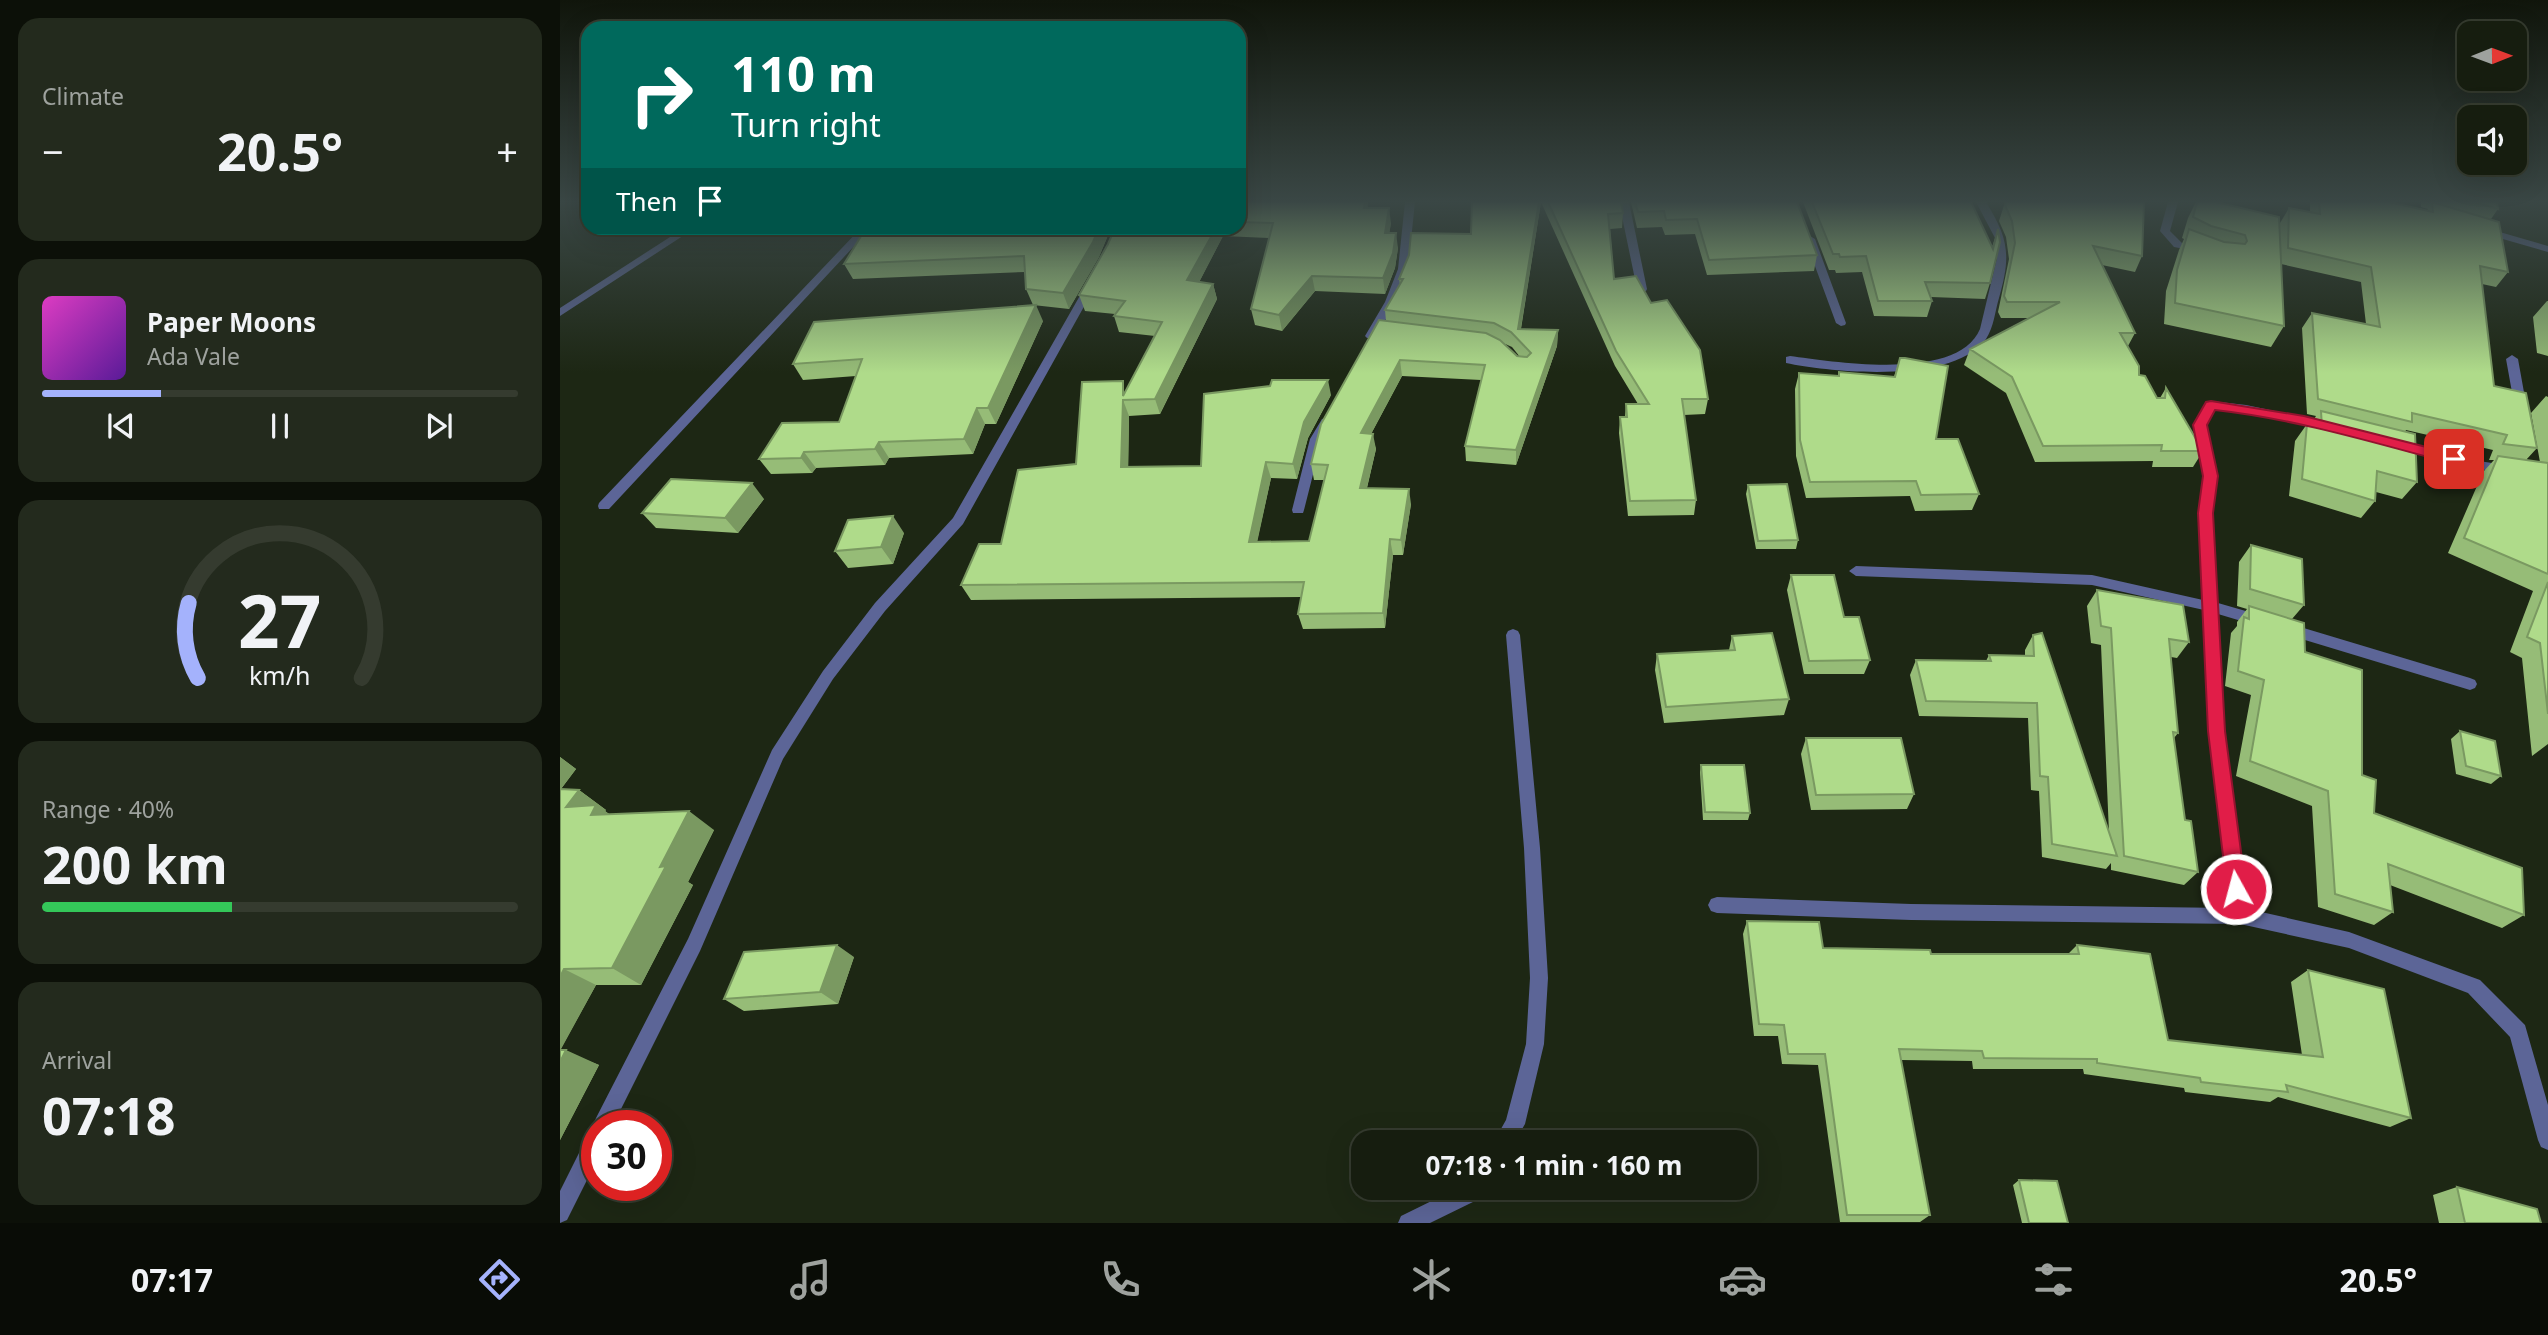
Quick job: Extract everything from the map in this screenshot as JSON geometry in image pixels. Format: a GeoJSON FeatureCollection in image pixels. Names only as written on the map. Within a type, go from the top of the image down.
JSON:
{"type":"FeatureCollection","features":[{"type":"Feature","properties":{"kind":"street"},"geometry":{"type":"LineString","coordinates":[[560,313],[642,259]]}},
{"type":"Feature","properties":{"kind":"street"},"geometry":{"type":"LineString","coordinates":[[604,506],[837,259]]}},
{"type":"Feature","properties":{"kind":"street"},"geometry":{"type":"LineString","coordinates":[[1364,351],[1390,303],[1404,259]]}},
{"type":"Feature","properties":{"kind":"street"},"geometry":{"type":"LineString","coordinates":[[1636,259],[1642,289]]}},
{"type":"Feature","properties":{"kind":"street"},"geometry":{"type":"LineString","coordinates":[[1817,259],[1841,323]]}},
{"type":"Feature","properties":{"kind":"street"},"geometry":{"type":"LineString","coordinates":[[1790,360],[1905,367],[1951,359],[1969,349],[1982,337],[1998,284],[2002,259]]}},
{"type":"Feature","properties":{"kind":"street"},"geometry":{"type":"LineString","coordinates":[[611,1110],[694,944],[778,755],[828,675],[880,607],[958,521],[1100,270]]}},
{"type":"Feature","properties":{"kind":"street"},"geometry":{"type":"LineString","coordinates":[[2512,359],[2524,422]]}},
{"type":"Feature","properties":{"kind":"street"},"geometry":{"type":"LineString","coordinates":[[2239,916],[2217,731],[2208,606],[2206,513],[2210,476],[2200,425],[2211,405],[2246,409],[2345,431]]}},
{"type":"Feature","properties":{"kind":"street"},"geometry":{"type":"LineString","coordinates":[[1298,510],[1316,439],[1329,416]]}},
{"type":"Feature","properties":{"kind":"street"},"geometry":{"type":"LineString","coordinates":[[2385,441],[2479,465],[2520,471]]}},
{"type":"Feature","properties":{"kind":"street"},"geometry":{"type":"LineString","coordinates":[[1856,571],[2092,580],[2208,606],[2470,684]]}},
{"type":"Feature","properties":{"kind":"street"},"geometry":{"type":"LineString","coordinates":[[1511,1130],[1535,1044],[1539,978],[1532,848],[1513,635]]}},
{"type":"Feature","properties":{"kind":"street"},"geometry":{"type":"LineString","coordinates":[[1717,905],[1884,911],[2239,916],[2349,940],[2474,986],[2518,1032],[2548,1140]]}},
{"type":"Feature","properties":{"kind":"street"},"geometry":{"type":"LineString","coordinates":[[560,1213],[581,1170]]}},
{"type":"Feature","properties":{"kind":"street"},"geometry":{"type":"LineString","coordinates":[[1408,1223],[1456,1200]]}},
{"type":"Feature","properties":{"kind":"building"},"geometry":{"type":"Polygon","coordinates":[[[847,259],[955,259],[844,264],[847,259]]]}},
{"type":"Feature","properties":{"kind":"building"},"geometry":{"type":"Polygon","coordinates":[[[1024,259],[1083,259],[1063,293],[1026,289],[1024,259]]]}},
{"type":"Feature","properties":{"kind":"building"},"geometry":{"type":"Polygon","coordinates":[[[1099,259],[1199,259],[1187,280],[1213,284],[1155,399],[1123,400],[1121,467],[1201,466],[1204,394],[1270,386],[1272,380],[1328,380],[1304,422],[1293,464],[1266,462],[1249,542],[1309,541],[1328,465],[1311,464],[1321,424],[1379,320],[1486,333],[1500,340],[1517,356],[1527,357],[1531,353],[1511,332],[1494,323],[1385,310],[1403,279],[1399,279],[1407,259],[1530,259],[1518,329],[1558,330],[1516,450],[1465,446],[1485,365],[1400,360],[1361,433],[1373,434],[1360,488],[1409,489],[1401,540],[1390,539],[1383,613],[1298,614],[1304,582],[961,585],[979,544],[1001,544],[1018,470],[1076,464],[1082,382],[1123,381],[1123,396],[1162,322],[1114,316],[1125,301],[1079,295],[1099,259]]]}},
{"type":"Feature","properties":{"kind":"building"},"geometry":{"type":"Polygon","coordinates":[[[1264,259],[1391,259],[1383,278],[1312,276],[1279,315],[1251,309],[1264,259]]]}},
{"type":"Feature","properties":{"kind":"building"},"geometry":{"type":"Polygon","coordinates":[[[1574,259],[1612,259],[1614,279],[1636,276],[1651,303],[1667,300],[1700,350],[1708,399],[1682,399],[1696,500],[1630,501],[1620,417],[1627,417],[1626,404],[1649,404],[1616,351],[1574,259]]]}},
{"type":"Feature","properties":{"kind":"building"},"geometry":{"type":"Polygon","coordinates":[[[1867,259],[1996,259],[1990,283],[1925,282],[1932,301],[1878,301],[1867,259]]]}},
{"type":"Feature","properties":{"kind":"building"},"geometry":{"type":"Polygon","coordinates":[[[2012,259],[2099,259],[2135,333],[2120,333],[2139,366],[2139,375],[2145,376],[2157,398],[2165,398],[2166,388],[2203,451],[2161,451],[2162,445],[2043,446],[2012,377],[1970,349],[2060,302],[2007,302],[2004,296],[2012,259]]]}},
{"type":"Feature","properties":{"kind":"building"},"geometry":{"type":"Polygon","coordinates":[[[2180,259],[2281,259],[2284,326],[2175,303],[2180,259]]]}},
{"type":"Feature","properties":{"kind":"building"},"geometry":{"type":"Polygon","coordinates":[[[2336,259],[2506,259],[2508,272],[2480,266],[2494,386],[2526,393],[2537,448],[2503,444],[2507,435],[2412,413],[2412,422],[2318,399],[2312,313],[2380,327],[2371,267],[2336,259]]]}},
{"type":"Feature","properties":{"kind":"building"},"geometry":{"type":"Polygon","coordinates":[[[1036,305],[988,408],[977,408],[964,439],[879,442],[875,449],[804,452],[801,458],[759,459],[782,423],[839,422],[862,359],[793,364],[814,322],[1036,305]]]}},
{"type":"Feature","properties":{"kind":"building"},"geometry":{"type":"Polygon","coordinates":[[[1900,358],[1948,366],[1936,439],[1958,439],[1979,494],[1921,495],[1916,481],[1810,482],[1800,440],[1799,373],[1839,376],[1839,372],[1895,377],[1900,358]]]}},
{"type":"Feature","properties":{"kind":"building"},"geometry":{"type":"Polygon","coordinates":[[[2321,411],[2415,434],[2417,482],[2377,471],[2375,501],[2302,479],[2307,424],[2322,428],[2321,411]]]}},
{"type":"Feature","properties":{"kind":"building"},"geometry":{"type":"Polygon","coordinates":[[[2498,456],[2548,463],[2548,574],[2464,538],[2498,456]]]}},
{"type":"Feature","properties":{"kind":"building"},"geometry":{"type":"Polygon","coordinates":[[[671,479],[752,483],[725,518],[642,513],[671,479]]]}},
{"type":"Feature","properties":{"kind":"building"},"geometry":{"type":"Polygon","coordinates":[[[1787,484],[1798,540],[1758,541],[1748,485],[1787,484]]]}},
{"type":"Feature","properties":{"kind":"building"},"geometry":{"type":"Polygon","coordinates":[[[893,516],[881,547],[835,551],[848,520],[893,516]]]}},
{"type":"Feature","properties":{"kind":"building"},"geometry":{"type":"Polygon","coordinates":[[[2251,545],[2302,559],[2304,605],[2250,589],[2251,545]]]}},
{"type":"Feature","properties":{"kind":"building"},"geometry":{"type":"Polygon","coordinates":[[[1791,575],[1834,575],[1844,617],[1859,617],[1870,660],[1809,661],[1791,575]]]}},
{"type":"Feature","properties":{"kind":"building"},"geometry":{"type":"Polygon","coordinates":[[[2548,582],[2548,714],[2540,643],[2527,637],[2548,582]]]}},
{"type":"Feature","properties":{"kind":"building"},"geometry":{"type":"Polygon","coordinates":[[[2097,590],[2183,605],[2189,642],[2169,639],[2178,733],[2173,732],[2185,820],[2191,821],[2198,872],[2124,856],[2111,628],[2101,626],[2097,590]]]}},
{"type":"Feature","properties":{"kind":"building"},"geometry":{"type":"Polygon","coordinates":[[[2249,606],[2304,623],[2305,652],[2362,670],[2362,775],[2376,780],[2374,813],[2522,868],[2524,915],[2388,864],[2393,912],[2335,894],[2328,791],[2250,761],[2264,680],[2238,671],[2244,617],[2249,619],[2249,606]]]}},
{"type":"Feature","properties":{"kind":"building"},"geometry":{"type":"Polygon","coordinates":[[[1772,633],[1789,699],[1666,707],[1657,654],[1735,650],[1732,636],[1772,633]]]}},
{"type":"Feature","properties":{"kind":"building"},"geometry":{"type":"Polygon","coordinates":[[[2042,633],[2117,856],[2052,844],[2048,777],[2040,776],[2037,703],[1926,701],[1916,660],[1991,661],[1989,655],[2034,656],[2033,635],[2042,633]]]}},
{"type":"Feature","properties":{"kind":"building"},"geometry":{"type":"Polygon","coordinates":[[[2460,731],[2495,741],[2501,776],[2466,766],[2460,731]]]}},
{"type":"Feature","properties":{"kind":"building"},"geometry":{"type":"Polygon","coordinates":[[[1806,738],[1901,738],[1914,794],[1816,795],[1806,738]]]}},
{"type":"Feature","properties":{"kind":"building"},"geometry":{"type":"Polygon","coordinates":[[[1701,765],[1744,765],[1750,813],[1705,812],[1701,765]]]}},
{"type":"Feature","properties":{"kind":"building"},"geometry":{"type":"Polygon","coordinates":[[[560,789],[579,790],[566,807],[596,805],[591,815],[689,811],[660,867],[666,866],[612,968],[564,969],[560,977],[560,789]]]}},
{"type":"Feature","properties":{"kind":"building"},"geometry":{"type":"Polygon","coordinates":[[[1747,921],[1819,922],[1823,948],[1930,950],[1931,954],[2079,954],[2077,945],[2150,954],[2168,1040],[2323,1057],[2308,970],[2384,989],[2411,1118],[2286,1085],[2288,1092],[2201,1082],[2200,1078],[2097,1063],[2097,1059],[1984,1058],[1982,1051],[1899,1049],[1930,1215],[1847,1215],[1825,1054],[1788,1054],[1784,1025],[1759,1024],[1747,921]]]}},
{"type":"Feature","properties":{"kind":"building"},"geometry":{"type":"Polygon","coordinates":[[[837,945],[820,992],[724,999],[744,952],[837,945]]]}},
{"type":"Feature","properties":{"kind":"building"},"geometry":{"type":"Polygon","coordinates":[[[560,1050],[566,1050],[560,1062],[560,1050]]]}},
{"type":"Feature","properties":{"kind":"building"},"geometry":{"type":"Polygon","coordinates":[[[2019,1180],[2057,1181],[2068,1223],[2029,1223],[2019,1180]]]}},
{"type":"Feature","properties":{"kind":"building"},"geometry":{"type":"Polygon","coordinates":[[[2457,1187],[2537,1209],[2541,1223],[2465,1223],[2457,1187]]]}},
{"type":"Feature","properties":{"kind":"route"},"geometry":{"type":"LineString","coordinates":[[2236,889],[2217,731],[2208,606],[2206,513],[2210,476],[2200,425],[2211,405],[2246,409],[2304,420],[2454,459]]}}]}
